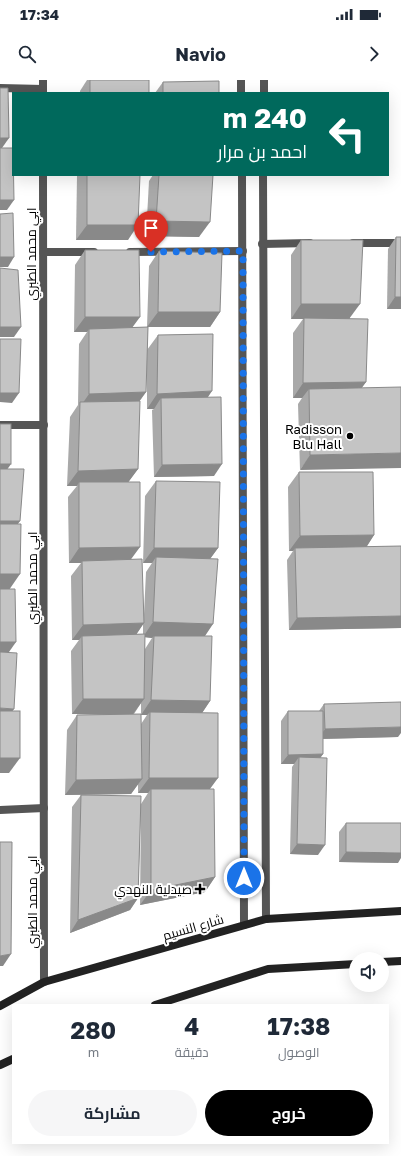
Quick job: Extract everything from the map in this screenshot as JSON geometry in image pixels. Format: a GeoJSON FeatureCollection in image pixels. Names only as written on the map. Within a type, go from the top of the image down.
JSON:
{"type":"FeatureCollection","features":[{"type":"Feature","properties":{"kind":"street"},"geometry":{"type":"LineString","coordinates":[[0,88],[43,91],[43,80]]}},
{"type":"Feature","properties":{"kind":"street"},"geometry":{"type":"LineString","coordinates":[[241,80],[241,92]]}},
{"type":"Feature","properties":{"kind":"street"},"geometry":{"type":"LineString","coordinates":[[264,80],[264,92]]}},
{"type":"Feature","properties":{"kind":"street","name":"ابي محمد الطبري"},"geometry":{"type":"LineString","coordinates":[[43,176],[44,982]]}},
{"type":"Feature","properties":{"kind":"street"},"geometry":{"type":"LineString","coordinates":[[242,176],[244,925]]}},
{"type":"Feature","properties":{"kind":"street"},"geometry":{"type":"LineString","coordinates":[[263,176],[262,244],[266,919]]}},
{"type":"Feature","properties":{"kind":"street"},"geometry":{"type":"LineString","coordinates":[[262,244],[318,243]]}},
{"type":"Feature","properties":{"kind":"street"},"geometry":{"type":"LineString","coordinates":[[341,243],[401,243]]}},
{"type":"Feature","properties":{"kind":"street"},"geometry":{"type":"LineString","coordinates":[[123,252],[243,251]]}},
{"type":"Feature","properties":{"kind":"street"},"geometry":{"type":"LineString","coordinates":[[43,252],[99,252]]}},
{"type":"Feature","properties":{"kind":"street"},"geometry":{"type":"LineString","coordinates":[[0,426],[44,425]]}},
{"type":"Feature","properties":{"kind":"street"},"geometry":{"type":"LineString","coordinates":[[0,810],[44,808]]}},
{"type":"Feature","properties":{"kind":"street","name":"شارع النسيم"},"geometry":{"type":"LineString","coordinates":[[0,1006],[44,982],[266,919],[401,911]]}},
{"type":"Feature","properties":{"kind":"street"},"geometry":{"type":"LineString","coordinates":[[389,962],[401,961]]}},
{"type":"Feature","properties":{"kind":"street"},"geometry":{"type":"LineString","coordinates":[[158,1004],[268,969],[349,964]]}},
{"type":"Feature","properties":{"kind":"street"},"geometry":{"type":"LineString","coordinates":[[0,1065],[12,1059]]}},
{"type":"Feature","properties":{"kind":"building"},"geometry":{"type":"Polygon","coordinates":[[[90,80],[149,80],[149,92],[90,92],[90,80]]]}},
{"type":"Feature","properties":{"kind":"building"},"geometry":{"type":"Polygon","coordinates":[[[219,81],[219,92],[163,92],[163,82],[219,81]]]}},
{"type":"Feature","properties":{"kind":"building"},"geometry":{"type":"Polygon","coordinates":[[[0,88],[8,88],[9,138],[0,138],[0,88]]]}},
{"type":"Feature","properties":{"kind":"building"},"geometry":{"type":"Polygon","coordinates":[[[0,148],[12,148],[14,200],[0,200],[0,148]]]}},
{"type":"Feature","properties":{"kind":"building"},"geometry":{"type":"Polygon","coordinates":[[[87,176],[140,176],[138,225],[87,225],[87,176]]]}},
{"type":"Feature","properties":{"kind":"building"},"geometry":{"type":"Polygon","coordinates":[[[159,176],[213,176],[210,222],[156,221],[159,176]]]}},
{"type":"Feature","properties":{"kind":"building"},"geometry":{"type":"Polygon","coordinates":[[[13,213],[14,257],[0,257],[0,214],[13,213]]]}},
{"type":"Feature","properties":{"kind":"building"},"geometry":{"type":"Polygon","coordinates":[[[396,237],[401,237],[401,297],[395,297],[396,237]]]}},
{"type":"Feature","properties":{"kind":"building"},"geometry":{"type":"Polygon","coordinates":[[[301,240],[363,240],[360,304],[301,304],[301,240]]]}},
{"type":"Feature","properties":{"kind":"building"},"geometry":{"type":"Polygon","coordinates":[[[85,250],[139,250],[140,317],[85,317],[85,250]]]}},
{"type":"Feature","properties":{"kind":"building"},"geometry":{"type":"Polygon","coordinates":[[[159,251],[222,253],[220,312],[158,312],[159,251]]]}},
{"type":"Feature","properties":{"kind":"building"},"geometry":{"type":"Polygon","coordinates":[[[0,268],[18,270],[21,327],[0,327],[0,268]]]}},
{"type":"Feature","properties":{"kind":"building"},"geometry":{"type":"Polygon","coordinates":[[[304,318],[368,319],[366,382],[303,383],[304,318]]]}},
{"type":"Feature","properties":{"kind":"building"},"geometry":{"type":"Polygon","coordinates":[[[148,327],[146,392],[89,394],[89,329],[148,327]]]}},
{"type":"Feature","properties":{"kind":"building"},"geometry":{"type":"Polygon","coordinates":[[[213,334],[212,391],[157,394],[158,335],[213,334]]]}},
{"type":"Feature","properties":{"kind":"building"},"geometry":{"type":"Polygon","coordinates":[[[0,339],[21,339],[19,393],[0,393],[0,339]]]}},
{"type":"Feature","properties":{"kind":"building","name":"Radisson Blu Hall"},"geometry":{"type":"Polygon","coordinates":[[[401,387],[401,453],[310,455],[309,389],[401,387]]]}},
{"type":"Feature","properties":{"kind":"building"},"geometry":{"type":"Polygon","coordinates":[[[221,397],[222,464],[162,465],[161,398],[221,397]]]}},
{"type":"Feature","properties":{"kind":"building"},"geometry":{"type":"Polygon","coordinates":[[[140,401],[138,469],[78,471],[80,402],[140,401]]]}},
{"type":"Feature","properties":{"kind":"building"},"geometry":{"type":"Polygon","coordinates":[[[0,424],[11,424],[11,464],[0,464],[0,424]]]}},
{"type":"Feature","properties":{"kind":"building"},"geometry":{"type":"Polygon","coordinates":[[[0,469],[24,469],[20,521],[0,521],[0,469]]]}},
{"type":"Feature","properties":{"kind":"building"},"geometry":{"type":"Polygon","coordinates":[[[299,472],[373,472],[374,535],[300,536],[299,472]]]}},
{"type":"Feature","properties":{"kind":"building"},"geometry":{"type":"Polygon","coordinates":[[[156,481],[220,482],[218,548],[154,548],[156,481]]]}},
{"type":"Feature","properties":{"kind":"building"},"geometry":{"type":"Polygon","coordinates":[[[79,482],[140,482],[140,547],[79,548],[79,482]]]}},
{"type":"Feature","properties":{"kind":"building"},"geometry":{"type":"Polygon","coordinates":[[[0,524],[21,524],[20,574],[0,574],[0,524]]]}},
{"type":"Feature","properties":{"kind":"building"},"geometry":{"type":"Polygon","coordinates":[[[401,546],[401,616],[297,618],[295,548],[401,546]]]}},
{"type":"Feature","properties":{"kind":"building"},"geometry":{"type":"Polygon","coordinates":[[[156,557],[218,559],[213,624],[153,622],[156,557]]]}},
{"type":"Feature","properties":{"kind":"building"},"geometry":{"type":"Polygon","coordinates":[[[142,559],[144,623],[83,625],[82,561],[142,559]]]}},
{"type":"Feature","properties":{"kind":"building"},"geometry":{"type":"Polygon","coordinates":[[[0,589],[15,589],[16,642],[0,642],[0,589]]]}},
{"type":"Feature","properties":{"kind":"building"},"geometry":{"type":"Polygon","coordinates":[[[145,634],[144,699],[83,699],[82,636],[145,634]]]}},
{"type":"Feature","properties":{"kind":"building"},"geometry":{"type":"Polygon","coordinates":[[[154,636],[212,636],[210,701],[151,700],[154,636]]]}},
{"type":"Feature","properties":{"kind":"building"},"geometry":{"type":"Polygon","coordinates":[[[0,652],[17,653],[14,709],[0,708],[0,652]]]}},
{"type":"Feature","properties":{"kind":"building"},"geometry":{"type":"Polygon","coordinates":[[[401,702],[401,727],[325,729],[324,704],[401,702]]]}},
{"type":"Feature","properties":{"kind":"building"},"geometry":{"type":"Polygon","coordinates":[[[0,711],[20,711],[20,758],[0,758],[0,711]]]}},
{"type":"Feature","properties":{"kind":"building"},"geometry":{"type":"Polygon","coordinates":[[[288,711],[323,711],[323,754],[288,755],[288,711]]]}},
{"type":"Feature","properties":{"kind":"building"},"geometry":{"type":"Polygon","coordinates":[[[150,712],[218,713],[218,778],[149,778],[150,712]]]}},
{"type":"Feature","properties":{"kind":"building"},"geometry":{"type":"Polygon","coordinates":[[[141,714],[142,779],[76,780],[77,715],[141,714]]]}},
{"type":"Feature","properties":{"kind":"building"},"geometry":{"type":"Polygon","coordinates":[[[299,757],[327,758],[325,845],[297,844],[299,757]]]}},
{"type":"Feature","properties":{"kind":"building"},"geometry":{"type":"Polygon","coordinates":[[[151,789],[214,789],[215,877],[151,890],[151,789]]]}},
{"type":"Feature","properties":{"kind":"building"},"geometry":{"type":"Polygon","coordinates":[[[81,795],[141,796],[138,898],[78,920],[81,795]]]}},
{"type":"Feature","properties":{"kind":"building"},"geometry":{"type":"Polygon","coordinates":[[[346,823],[401,823],[401,853],[346,852],[346,823]]]}},
{"type":"Feature","properties":{"kind":"building"},"geometry":{"type":"Polygon","coordinates":[[[0,842],[12,842],[11,954],[0,956],[0,842]]]}},
{"type":"Feature","properties":{"kind":"place","name":"Radisson Blu Hall"},"geometry":{"type":"Point","coordinates":[350,436]}},
{"type":"Feature","properties":{"kind":"place","name":"صيدلية النهدي"},"geometry":{"type":"Point","coordinates":[200,889]}},
{"type":"Feature","properties":{"kind":"route"},"geometry":{"type":"LineString","coordinates":[[151,252],[243,251],[244,878]]}}]}
